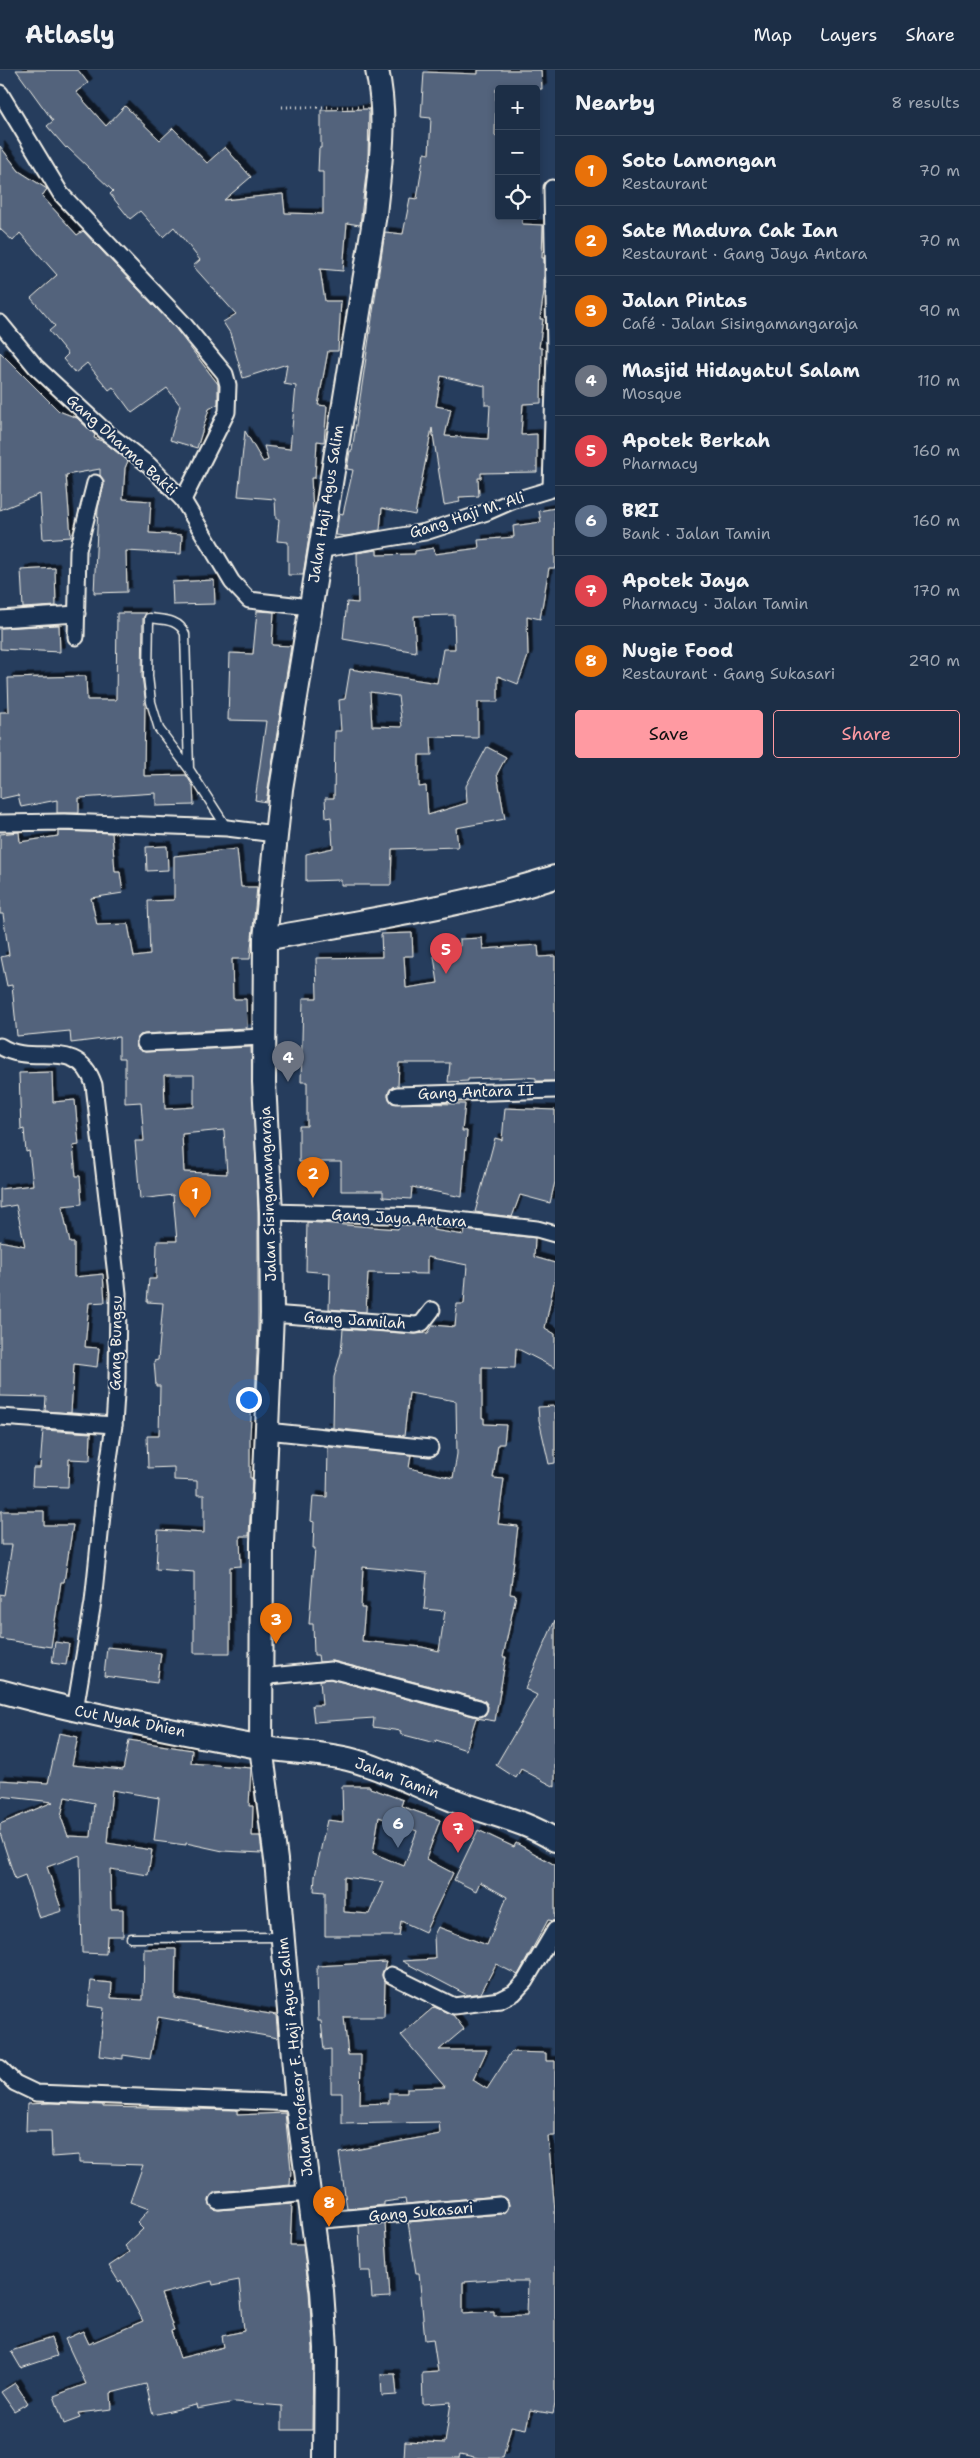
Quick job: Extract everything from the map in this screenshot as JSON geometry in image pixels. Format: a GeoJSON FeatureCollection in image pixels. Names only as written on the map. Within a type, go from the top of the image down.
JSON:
{"type":"FeatureCollection","features":[{"type":"Feature","properties":{"kind":"main road","name":"Jalan Haji Agus Salim"},"geometry":{"type":"LineString","coordinates":[[265,939],[275,834],[318,550],[374,222],[384,126],[383,106],[376,70]]}},
{"type":"Feature","properties":{"kind":"main road"},"geometry":{"type":"LineString","coordinates":[[265,939],[454,905],[507,892],[555,877]]}},
{"type":"Feature","properties":{"kind":"main road","name":"Jalan Sisingamangaraja"},"geometry":{"type":"LineString","coordinates":[[261,1747],[262,1542],[272,1314],[271,1212],[264,1082],[265,939]]}},
{"type":"Feature","properties":{"kind":"main road","name":"Cut Nyak Dhien"},"geometry":{"type":"LineString","coordinates":[[0,1691],[75,1710],[261,1747]]}},
{"type":"Feature","properties":{"kind":"main road","name":"Jalan Tamin"},"geometry":{"type":"LineString","coordinates":[[261,1747],[318,1753],[350,1759],[412,1782],[453,1800],[551,1835]]}},
{"type":"Feature","properties":{"kind":"main road","name":"Jalan Profesor F. Haji Agus Salim"},"geometry":{"type":"LineString","coordinates":[[261,1747],[284,1937],[297,2103],[322,2291],[326,2348],[325,2458]]}},
{"type":"Feature","properties":{"kind":"street"},"geometry":{"type":"LineString","coordinates":[[0,93],[61,194],[183,323],[225,374],[228,385],[227,412],[183,500]]}},
{"type":"Feature","properties":{"kind":"street"},"geometry":{"type":"LineString","coordinates":[[552,188],[555,351],[553,488]]}},
{"type":"Feature","properties":{"kind":"street","name":"Gang Dharma Bakti"},"geometry":{"type":"LineString","coordinates":[[0,323],[36,367],[106,432],[149,465],[183,500],[232,582],[249,600],[310,607]]}},
{"type":"Feature","properties":{"kind":"street"},"geometry":{"type":"LineString","coordinates":[[76,637],[76,568],[79,541],[95,483]]}},
{"type":"Feature","properties":{"kind":"street","name":"Gang Haji M. Ali"},"geometry":{"type":"LineString","coordinates":[[318,550],[425,532],[553,488]]}},
{"type":"Feature","properties":{"kind":"street"},"geometry":{"type":"LineString","coordinates":[[0,619],[77,614]]}},
{"type":"Feature","properties":{"kind":"street"},"geometry":{"type":"LineString","coordinates":[[0,823],[64,822],[227,828],[275,834]]}},
{"type":"Feature","properties":{"kind":"street"},"geometry":{"type":"LineString","coordinates":[[145,1043],[264,1037]]}},
{"type":"Feature","properties":{"kind":"street","name":"Gang Bungsu"},"geometry":{"type":"LineString","coordinates":[[0,1046],[16,1052],[74,1058],[84,1064],[90,1073],[94,1085],[118,1293],[114,1426],[105,1486],[93,1602],[75,1710]]}},
{"type":"Feature","properties":{"kind":"street","name":"Gang Antara II"},"geometry":{"type":"LineString","coordinates":[[397,1095],[555,1090]]}},
{"type":"Feature","properties":{"kind":"street","name":"Gang Jaya Antara"},"geometry":{"type":"LineString","coordinates":[[271,1212],[422,1216],[537,1229],[555,1234]]}},
{"type":"Feature","properties":{"kind":"street","name":"Gang Jamilah"},"geometry":{"type":"LineString","coordinates":[[272,1314],[416,1325],[422,1323],[432,1310]]}},
{"type":"Feature","properties":{"kind":"street"},"geometry":{"type":"LineString","coordinates":[[0,1417],[114,1426]]}},
{"type":"Feature","properties":{"kind":"street"},"geometry":{"type":"LineString","coordinates":[[267,1432],[430,1448]]}},
{"type":"Feature","properties":{"kind":"street"},"geometry":{"type":"LineString","coordinates":[[260,1677],[331,1670],[479,1708]]}},
{"type":"Feature","properties":{"kind":"street"},"geometry":{"type":"LineString","coordinates":[[391,1975],[454,2006],[500,2000],[514,1993],[525,1981],[555,1930]]}},
{"type":"Feature","properties":{"kind":"street"},"geometry":{"type":"LineString","coordinates":[[0,2068],[15,2083],[36,2093],[297,2103]]}},
{"type":"Feature","properties":{"kind":"street"},"geometry":{"type":"LineString","coordinates":[[218,2201],[309,2193]]}},
{"type":"Feature","properties":{"kind":"street","name":"Gang Sukasari"},"geometry":{"type":"LineString","coordinates":[[312,2220],[500,2205]]}},
{"type":"Feature","properties":{"kind":"lane"},"geometry":{"type":"LineString","coordinates":[[189,769],[185,634],[182,627],[176,622],[149,618],[148,676],[154,716],[159,729],[189,769],[227,828]]}},
{"type":"Feature","properties":{"kind":"lane"},"geometry":{"type":"LineString","coordinates":[[131,1938],[284,1937]]}},
{"type":"Feature","properties":{"kind":"path"},"geometry":{"type":"LineString","coordinates":[[282,107],[383,106]]}},
{"type":"Feature","properties":{"kind":"building"},"geometry":{"type":"Polygon","coordinates":[[[16,70],[78,70],[88,83],[76,92],[106,126],[125,106],[160,140],[173,128],[207,163],[225,147],[251,177],[224,200],[283,194],[285,213],[323,214],[323,172],[318,172],[319,148],[321,148],[321,110],[369,109],[368,158],[360,225],[347,223],[343,271],[320,269],[325,301],[341,301],[338,351],[328,351],[318,405],[327,406],[324,442],[317,441],[315,478],[311,478],[313,511],[303,575],[288,575],[288,542],[277,541],[279,519],[276,519],[275,499],[238,496],[245,431],[263,462],[268,460],[264,446],[290,449],[296,386],[284,384],[287,364],[243,378],[230,333],[223,322],[236,314],[193,266],[200,260],[174,227],[163,237],[140,211],[130,219],[110,194],[113,191],[66,148],[47,126],[53,121],[16,70]]]}},
{"type":"Feature","properties":{"kind":"building"},"geometry":{"type":"Polygon","coordinates":[[[478,70],[541,70],[542,89],[540,89],[540,85],[495,85],[495,220],[522,220],[522,224],[543,225],[544,291],[540,319],[543,319],[539,348],[542,348],[541,403],[523,404],[521,435],[537,434],[537,472],[481,473],[481,478],[478,478],[479,496],[459,497],[460,502],[444,505],[432,428],[415,515],[382,508],[380,530],[346,536],[336,535],[339,513],[343,514],[353,470],[347,469],[350,451],[352,451],[385,232],[403,234],[410,198],[417,199],[424,153],[429,154],[431,118],[421,117],[424,72],[478,74],[478,70]],[[441,376],[436,406],[451,409],[445,436],[488,439],[490,405],[485,405],[485,386],[441,376]]]}},
{"type":"Feature","properties":{"kind":"building"},"geometry":{"type":"Polygon","coordinates":[[[0,146],[19,171],[47,189],[42,196],[77,235],[83,231],[176,329],[218,384],[218,404],[209,409],[197,448],[170,440],[180,405],[167,388],[132,413],[113,387],[109,390],[87,363],[75,373],[63,359],[68,354],[49,331],[55,326],[31,298],[57,275],[20,233],[13,241],[0,229],[0,146]]]}},
{"type":"Feature","properties":{"kind":"building"},"geometry":{"type":"Polygon","coordinates":[[[0,352],[59,411],[77,418],[95,435],[94,438],[104,442],[128,461],[125,468],[123,499],[151,501],[149,533],[182,535],[181,554],[126,551],[127,592],[94,593],[98,508],[104,485],[100,469],[66,475],[71,537],[43,539],[40,494],[0,510],[0,352]]]}},
{"type":"Feature","properties":{"kind":"building"},"geometry":{"type":"Polygon","coordinates":[[[555,508],[555,568],[549,568],[540,619],[527,616],[528,656],[518,684],[498,676],[498,702],[478,702],[478,738],[431,737],[432,755],[419,755],[419,787],[426,786],[428,815],[467,803],[466,786],[487,747],[506,757],[497,774],[505,819],[456,828],[458,847],[392,849],[391,885],[341,885],[341,880],[306,881],[306,854],[333,848],[331,817],[326,818],[325,798],[334,798],[335,731],[341,731],[339,700],[345,699],[350,669],[437,683],[443,649],[455,649],[454,615],[414,616],[416,652],[343,639],[347,602],[358,603],[357,553],[377,550],[377,555],[415,554],[415,551],[434,548],[435,554],[479,548],[478,540],[514,537],[513,526],[541,522],[539,511],[555,508]],[[370,692],[372,726],[402,727],[398,696],[370,692]]]}},
{"type":"Feature","properties":{"kind":"building"},"geometry":{"type":"Polygon","coordinates":[[[55,568],[56,606],[23,608],[21,570],[55,568]]]}},
{"type":"Feature","properties":{"kind":"building"},"geometry":{"type":"Polygon","coordinates":[[[214,580],[215,604],[173,605],[172,582],[214,580]]]}},
{"type":"Feature","properties":{"kind":"building"},"geometry":{"type":"Polygon","coordinates":[[[257,611],[274,612],[272,645],[291,646],[266,802],[255,800],[266,721],[228,720],[230,653],[253,654],[257,611]]]}},
{"type":"Feature","properties":{"kind":"building"},"geometry":{"type":"Polygon","coordinates":[[[117,613],[146,613],[143,618],[142,676],[145,698],[144,776],[186,775],[193,786],[194,805],[156,806],[156,793],[79,798],[79,813],[57,813],[57,800],[21,807],[18,795],[0,799],[0,712],[9,712],[8,678],[86,676],[87,700],[116,700],[117,613]]]}},
{"type":"Feature","properties":{"kind":"building"},"geometry":{"type":"Polygon","coordinates":[[[59,625],[60,652],[0,649],[0,628],[59,625]]]}},
{"type":"Feature","properties":{"kind":"building"},"geometry":{"type":"Polygon","coordinates":[[[58,831],[112,833],[115,872],[120,872],[123,893],[91,898],[97,925],[128,924],[134,957],[150,955],[148,901],[174,900],[174,856],[237,849],[241,887],[257,887],[250,959],[232,959],[233,999],[246,999],[247,1028],[145,1034],[140,1035],[136,1043],[137,1048],[145,1052],[251,1047],[258,1212],[258,1329],[255,1399],[252,1399],[250,1436],[250,1478],[252,1478],[249,1536],[240,1536],[241,1566],[230,1567],[230,1653],[194,1653],[194,1572],[156,1569],[158,1530],[204,1533],[204,1495],[197,1495],[197,1481],[174,1480],[174,1467],[148,1468],[147,1436],[159,1436],[160,1386],[156,1386],[154,1361],[158,1360],[163,1303],[147,1302],[149,1279],[156,1279],[157,1241],[177,1241],[173,1195],[140,1199],[135,1141],[144,1141],[141,1102],[125,1103],[125,1058],[119,1058],[119,1037],[71,1043],[70,1031],[17,1036],[12,985],[7,986],[1,957],[9,955],[3,914],[0,914],[0,834],[19,832],[20,842],[58,836],[58,831]],[[164,1075],[165,1109],[194,1107],[194,1075],[164,1075]],[[224,1130],[182,1134],[184,1172],[227,1174],[224,1130]]]}},
{"type":"Feature","properties":{"kind":"building"},"geometry":{"type":"Polygon","coordinates":[[[167,846],[168,870],[147,871],[146,847],[167,846]]]}},
{"type":"Feature","properties":{"kind":"building"},"geometry":{"type":"Polygon","coordinates":[[[412,933],[413,956],[404,956],[406,988],[438,983],[433,950],[460,946],[460,939],[482,938],[483,949],[538,945],[539,957],[555,956],[555,1081],[536,1081],[536,1078],[524,1077],[468,1079],[468,1081],[448,1082],[450,1063],[399,1063],[398,1086],[392,1087],[388,1095],[392,1103],[465,1104],[462,1131],[467,1131],[462,1197],[412,1187],[411,1199],[383,1197],[383,1191],[341,1191],[341,1162],[299,1162],[299,1126],[307,1126],[307,1082],[301,1082],[303,998],[317,998],[316,958],[382,957],[381,934],[412,933]]]}},
{"type":"Feature","properties":{"kind":"building"},"geometry":{"type":"Polygon","coordinates":[[[52,1072],[53,1102],[75,1100],[79,1145],[73,1146],[76,1176],[80,1176],[82,1204],[62,1206],[70,1243],[74,1243],[74,1277],[103,1274],[105,1302],[89,1303],[85,1347],[99,1348],[97,1367],[74,1364],[71,1413],[45,1411],[46,1397],[0,1396],[0,1241],[25,1246],[16,1205],[0,1208],[0,1189],[33,1185],[29,1151],[26,1152],[24,1129],[21,1130],[19,1073],[52,1072]]]}},
{"type":"Feature","properties":{"kind":"building"},"geometry":{"type":"Polygon","coordinates":[[[505,1108],[555,1110],[555,1182],[550,1203],[520,1195],[512,1217],[475,1212],[495,1138],[502,1140],[505,1108]]]}},
{"type":"Feature","properties":{"kind":"building"},"geometry":{"type":"Polygon","coordinates":[[[307,1222],[398,1229],[399,1225],[433,1227],[433,1230],[464,1235],[465,1230],[535,1238],[534,1257],[555,1263],[555,1278],[545,1328],[555,1334],[555,1368],[516,1348],[515,1368],[482,1367],[482,1418],[484,1418],[484,1424],[506,1425],[504,1444],[498,1444],[493,1478],[504,1479],[498,1524],[518,1526],[510,1594],[516,1595],[503,1657],[506,1657],[495,1721],[476,1718],[466,1750],[436,1740],[435,1743],[400,1734],[401,1731],[373,1727],[374,1718],[314,1722],[312,1705],[322,1705],[320,1680],[330,1679],[477,1717],[485,1715],[488,1706],[481,1699],[333,1661],[319,1662],[318,1655],[314,1655],[313,1624],[309,1624],[315,1548],[313,1548],[314,1522],[311,1521],[313,1496],[327,1497],[328,1448],[320,1446],[411,1455],[409,1468],[453,1478],[457,1454],[456,1401],[409,1393],[404,1436],[323,1427],[333,1428],[334,1377],[341,1353],[343,1329],[415,1334],[428,1333],[433,1325],[455,1327],[457,1304],[464,1304],[467,1265],[427,1257],[427,1274],[368,1273],[366,1312],[329,1309],[330,1273],[306,1271],[307,1222]],[[363,1567],[361,1608],[365,1608],[362,1641],[422,1647],[439,1651],[445,1611],[424,1609],[427,1573],[363,1567]]]}},
{"type":"Feature","properties":{"kind":"building"},"geometry":{"type":"Polygon","coordinates":[[[555,1406],[555,1463],[549,1464],[538,1407],[555,1406]]]}},
{"type":"Feature","properties":{"kind":"building"},"geometry":{"type":"Polygon","coordinates":[[[43,1430],[91,1433],[90,1460],[69,1459],[68,1487],[32,1486],[33,1468],[40,1468],[43,1430]]]}},
{"type":"Feature","properties":{"kind":"building"},"geometry":{"type":"Polygon","coordinates":[[[1,1511],[44,1511],[44,1525],[73,1525],[64,1582],[61,1582],[51,1647],[0,1639],[0,1594],[4,1595],[12,1545],[1,1545],[1,1511]]]}},
{"type":"Feature","properties":{"kind":"building"},"geometry":{"type":"Polygon","coordinates":[[[555,1620],[555,1787],[521,1769],[516,1778],[496,1765],[537,1695],[525,1689],[555,1620]]]}},
{"type":"Feature","properties":{"kind":"building"},"geometry":{"type":"Polygon","coordinates":[[[55,1642],[69,1644],[66,1665],[52,1663],[55,1642]]]}},
{"type":"Feature","properties":{"kind":"building"},"geometry":{"type":"Polygon","coordinates":[[[107,1647],[161,1653],[157,1683],[104,1676],[107,1647]]]}},
{"type":"Feature","properties":{"kind":"building"},"geometry":{"type":"Polygon","coordinates":[[[59,1733],[78,1737],[72,1765],[123,1770],[129,1740],[192,1750],[191,1763],[251,1768],[249,1806],[253,1806],[252,1836],[260,1836],[262,1853],[223,1851],[186,1843],[186,1845],[154,1841],[159,1798],[112,1790],[107,1843],[152,1850],[148,1875],[110,1869],[111,1909],[123,1909],[123,1936],[107,1936],[106,1954],[82,1953],[80,1855],[47,1867],[62,1911],[39,1918],[25,1875],[15,1879],[0,1833],[0,1824],[53,1802],[0,1796],[0,1780],[48,1783],[59,1733]],[[65,1797],[61,1817],[68,1836],[91,1837],[94,1803],[65,1797]]]}},
{"type":"Feature","properties":{"kind":"building"},"geometry":{"type":"Polygon","coordinates":[[[342,1786],[370,1786],[370,1788],[403,1800],[401,1806],[440,1820],[426,1859],[453,1873],[425,1932],[401,1921],[399,1936],[325,1936],[325,1892],[314,1891],[315,1876],[327,1820],[343,1822],[342,1786]],[[379,1817],[373,1853],[404,1866],[417,1831],[379,1817]],[[344,1877],[344,1912],[369,1914],[383,1882],[344,1877]]]}},
{"type":"Feature","properties":{"kind":"building"},"geometry":{"type":"Polygon","coordinates":[[[478,1830],[514,1847],[516,1843],[555,1865],[555,1921],[548,1920],[518,1975],[496,1964],[481,1993],[467,1995],[402,1961],[435,1959],[434,1935],[438,1927],[487,1945],[507,1897],[480,1882],[476,1891],[454,1880],[478,1830]]]}},
{"type":"Feature","properties":{"kind":"building"},"geometry":{"type":"Polygon","coordinates":[[[144,1949],[176,1949],[175,1998],[276,2015],[278,2038],[158,2017],[150,2059],[123,2055],[123,2059],[99,2056],[104,2008],[88,2006],[91,1981],[112,1983],[111,1998],[143,2000],[144,1949]]]}},
{"type":"Feature","properties":{"kind":"building"},"geometry":{"type":"Polygon","coordinates":[[[386,1962],[382,1975],[385,1982],[384,2017],[344,2017],[348,2055],[361,2055],[360,2104],[389,2103],[389,2093],[407,2093],[407,2088],[445,2087],[401,2035],[434,2007],[453,2015],[464,2029],[439,2050],[487,2050],[473,2080],[487,2089],[511,2052],[546,2053],[546,2061],[555,2061],[555,2136],[548,2136],[555,2211],[555,2404],[553,2414],[530,2410],[526,2429],[511,2426],[503,2458],[479,2458],[460,2454],[459,2458],[404,2458],[405,2441],[445,2443],[451,2402],[423,2404],[422,2373],[438,2372],[433,2339],[425,2340],[419,2273],[416,2273],[408,2222],[501,2214],[506,2212],[509,2205],[507,2199],[499,2196],[406,2204],[405,2199],[384,2202],[384,2205],[347,2209],[339,2153],[440,2134],[439,2122],[342,2124],[342,2093],[331,2093],[331,2049],[324,2050],[321,2021],[318,2021],[317,1966],[386,1962]],[[509,2279],[463,2282],[463,2313],[494,2311],[494,2316],[527,2315],[528,2281],[509,2281],[509,2279]]]}},
{"type":"Feature","properties":{"kind":"building"},"geometry":{"type":"Polygon","coordinates":[[[51,2103],[103,2105],[103,2107],[237,2110],[237,2115],[285,2113],[291,2169],[290,2185],[217,2192],[210,2197],[209,2202],[214,2209],[219,2210],[292,2204],[290,2245],[303,2245],[309,2292],[313,2348],[312,2430],[282,2430],[282,2406],[235,2402],[197,2409],[196,2405],[153,2415],[146,2384],[111,2393],[112,2409],[78,2413],[80,2418],[64,2424],[54,2396],[86,2384],[65,2339],[83,2331],[89,2344],[143,2321],[121,2280],[119,2282],[109,2266],[130,2252],[125,2246],[143,2229],[137,2223],[149,2209],[130,2202],[143,2165],[79,2163],[79,2155],[52,2157],[51,2131],[26,2131],[27,2104],[51,2103]],[[239,2280],[213,2285],[212,2281],[161,2294],[174,2330],[171,2331],[180,2358],[224,2347],[222,2336],[244,2331],[239,2280]]]}},
{"type":"Feature","properties":{"kind":"building"},"geometry":{"type":"Polygon","coordinates":[[[385,2224],[390,2297],[372,2298],[370,2271],[361,2271],[359,2226],[385,2224]]]}},
{"type":"Feature","properties":{"kind":"building"},"geometry":{"type":"Polygon","coordinates":[[[51,2338],[57,2356],[21,2368],[11,2351],[51,2338]]]}},
{"type":"Feature","properties":{"kind":"building"},"geometry":{"type":"Polygon","coordinates":[[[381,2374],[395,2374],[397,2395],[382,2396],[381,2374]]]}},
{"type":"Feature","properties":{"kind":"building"},"geometry":{"type":"Polygon","coordinates":[[[15,2383],[28,2403],[14,2411],[1,2392],[15,2383]]]}},
{"type":"Feature","properties":{"kind":"place","name":"Apotek Berkah"},"geometry":{"type":"Point","coordinates":[446,974]}},
{"type":"Feature","properties":{"kind":"place","name":"Masjid Hidayatul Salam"},"geometry":{"type":"Point","coordinates":[288,1082]}},
{"type":"Feature","properties":{"kind":"place","name":"Sate Madura Cak Ian"},"geometry":{"type":"Point","coordinates":[313,1198]}},
{"type":"Feature","properties":{"kind":"place","name":"Soto Lamongan"},"geometry":{"type":"Point","coordinates":[195,1218]}},
{"type":"Feature","properties":{"kind":"place","name":"Jalan Pintas"},"geometry":{"type":"Point","coordinates":[276,1644]}},
{"type":"Feature","properties":{"kind":"place","name":"BRI"},"geometry":{"type":"Point","coordinates":[398,1848]}},
{"type":"Feature","properties":{"kind":"place","name":"Apotek Jaya"},"geometry":{"type":"Point","coordinates":[458,1853]}},
{"type":"Feature","properties":{"kind":"place","name":"Nugie Food"},"geometry":{"type":"Point","coordinates":[329,2227]}}]}
